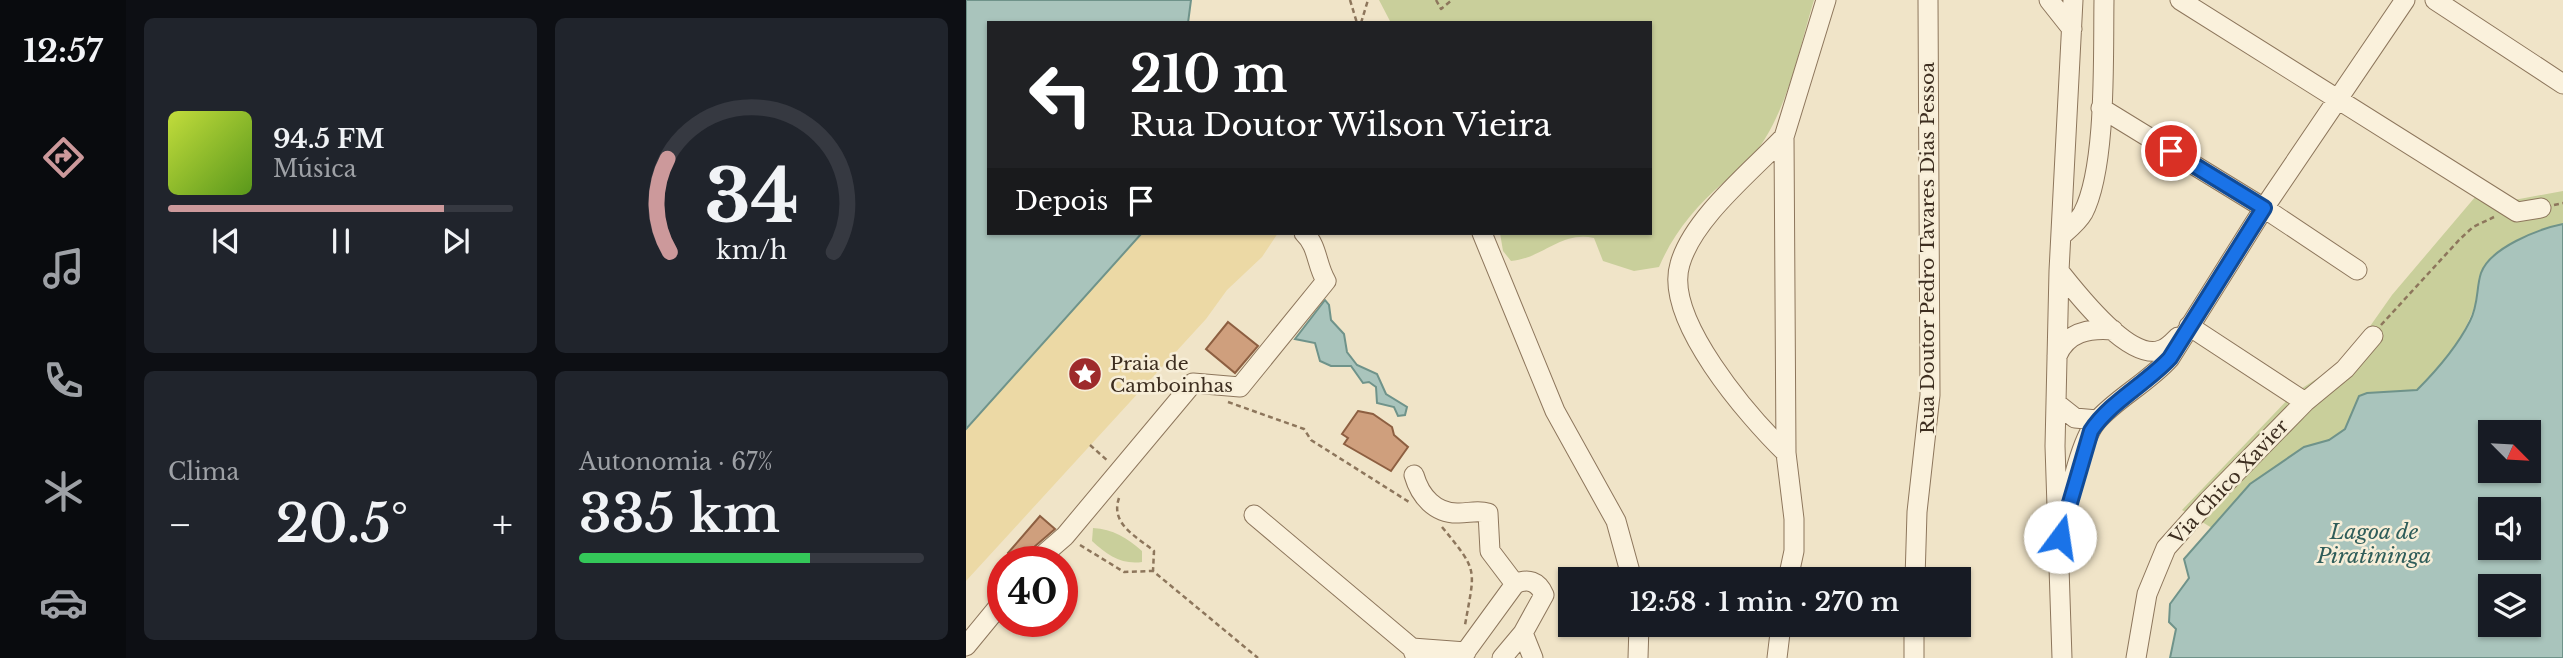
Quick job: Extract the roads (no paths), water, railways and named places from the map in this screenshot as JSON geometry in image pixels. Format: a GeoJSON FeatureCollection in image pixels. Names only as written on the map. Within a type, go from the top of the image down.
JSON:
{"type":"FeatureCollection","features":[{"type":"Feature","properties":{"kind":"street"},"geometry":{"type":"LineString","coordinates":[[1791,567],[1794,551],[1794,519],[1786,453],[1784,137],[1826,0]]}},
{"type":"Feature","properties":{"kind":"street","name":"Rua Doutor Pedro Tavares Dias Pessoa"},"geometry":{"type":"LineString","coordinates":[[1915,567],[1919,486],[1930,395],[1928,0]]}},
{"type":"Feature","properties":{"kind":"street"},"geometry":{"type":"LineString","coordinates":[[2049,0],[2072,29]]}},
{"type":"Feature","properties":{"kind":"street"},"geometry":{"type":"LineString","coordinates":[[2062,658],[2060,537],[2055,500],[2056,403],[2060,236],[2073,0]]}},
{"type":"Feature","properties":{"kind":"street"},"geometry":{"type":"LineString","coordinates":[[2060,236],[2076,223],[2089,198],[2101,108],[2104,0]]}},
{"type":"Feature","properties":{"kind":"street"},"geometry":{"type":"LineString","coordinates":[[2180,0],[2517,212],[2541,208]]}},
{"type":"Feature","properties":{"kind":"street"},"geometry":{"type":"LineString","coordinates":[[2060,537],[2086,442],[2098,420],[2165,363],[2264,208],[2405,0]]}},
{"type":"Feature","properties":{"kind":"street"},"geometry":{"type":"LineString","coordinates":[[2435,0],[2563,84]]}},
{"type":"Feature","properties":{"kind":"street"},"geometry":{"type":"LineString","coordinates":[[2101,108],[2264,208],[2357,271]]}},
{"type":"Feature","properties":{"kind":"street"},"geometry":{"type":"LineString","coordinates":[[1784,137],[1692,237],[1679,264],[1677,280],[1679,297],[1704,349],[1757,425],[1786,453]]}},
{"type":"Feature","properties":{"kind":"street"},"geometry":{"type":"LineString","coordinates":[[1053,546],[1065,536],[1193,383],[1240,387],[1326,281],[1318,268],[1314,241],[1306,235]]}},
{"type":"Feature","properties":{"kind":"street"},"geometry":{"type":"LineString","coordinates":[[1483,235],[1555,411],[1616,521],[1629,567]]}},
{"type":"Feature","properties":{"kind":"street"},"geometry":{"type":"LineString","coordinates":[[2059,271],[2088,310],[2113,330],[2147,350],[2160,351],[2189,326]]}},
{"type":"Feature","properties":{"kind":"street"},"geometry":{"type":"LineString","coordinates":[[2189,326],[2305,402]]}},
{"type":"Feature","properties":{"kind":"street"},"geometry":{"type":"LineString","coordinates":[[2057,356],[2062,344],[2077,334],[2097,329],[2113,330]]}},
{"type":"Feature","properties":{"kind":"street","name":"Via Chico Xavier"},"geometry":{"type":"LineString","coordinates":[[2136,658],[2147,593],[2166,548],[2203,505],[2305,402],[2345,369],[2373,336]]}},
{"type":"Feature","properties":{"kind":"street"},"geometry":{"type":"LineString","coordinates":[[2135,344],[2145,364],[2144,377],[2135,391]]}},
{"type":"Feature","properties":{"kind":"street"},"geometry":{"type":"LineString","coordinates":[[2056,403],[2075,418],[2098,420]]}},
{"type":"Feature","properties":{"kind":"street"},"geometry":{"type":"LineString","coordinates":[[1414,475],[1427,501],[1438,508],[1458,513],[1488,513],[1490,551],[1516,583]]}},
{"type":"Feature","properties":{"kind":"street"},"geometry":{"type":"LineString","coordinates":[[1254,515],[1414,653],[1463,655],[1516,583],[1525,579],[1534,582],[1544,594],[1522,633],[1502,658]]}},
{"type":"Feature","properties":{"kind":"street"},"geometry":{"type":"LineString","coordinates":[[966,646],[987,620]]}},
{"type":"Feature","properties":{"kind":"street"},"geometry":{"type":"LineString","coordinates":[[1522,633],[1533,658]]}},
{"type":"Feature","properties":{"kind":"street"},"geometry":{"type":"LineString","coordinates":[[1638,658],[1639,637]]}},
{"type":"Feature","properties":{"kind":"street"},"geometry":{"type":"LineString","coordinates":[[1777,658],[1780,637]]}},
{"type":"Feature","properties":{"kind":"street"},"geometry":{"type":"LineString","coordinates":[[1914,637],[1914,658]]}},
{"type":"Feature","properties":{"kind":"water"},"geometry":{"type":"Polygon","coordinates":[[[966,0],[1191,0],[1188,21],[987,21],[987,235],[1140,235],[966,429],[966,0]]]}},
{"type":"Feature","properties":{"kind":"water","name":"Lagoa de Piratininga"},"geometry":{"type":"Polygon","coordinates":[[[2563,224],[2563,658],[2170,658],[2176,629],[2169,622],[2170,604],[2189,578],[2184,559],[2250,484],[2304,447],[2329,440],[2345,429],[2359,396],[2367,393],[2417,390],[2446,358],[2465,331],[2473,314],[2479,279],[2486,264],[2504,248],[2528,235],[2563,224]]]}},
{"type":"Feature","properties":{"kind":"water"},"geometry":{"type":"Polygon","coordinates":[[[1325,300],[1329,305],[1331,320],[1344,334],[1347,352],[1357,365],[1377,374],[1386,394],[1407,407],[1405,415],[1398,416],[1394,407],[1377,403],[1376,387],[1369,382],[1363,383],[1351,366],[1331,366],[1320,361],[1315,343],[1295,339],[1325,300]]]}},
{"type":"Feature","properties":{"kind":"place","name":"Praia de Camboinhas"},"geometry":{"type":"Point","coordinates":[1085,374]}}]}
